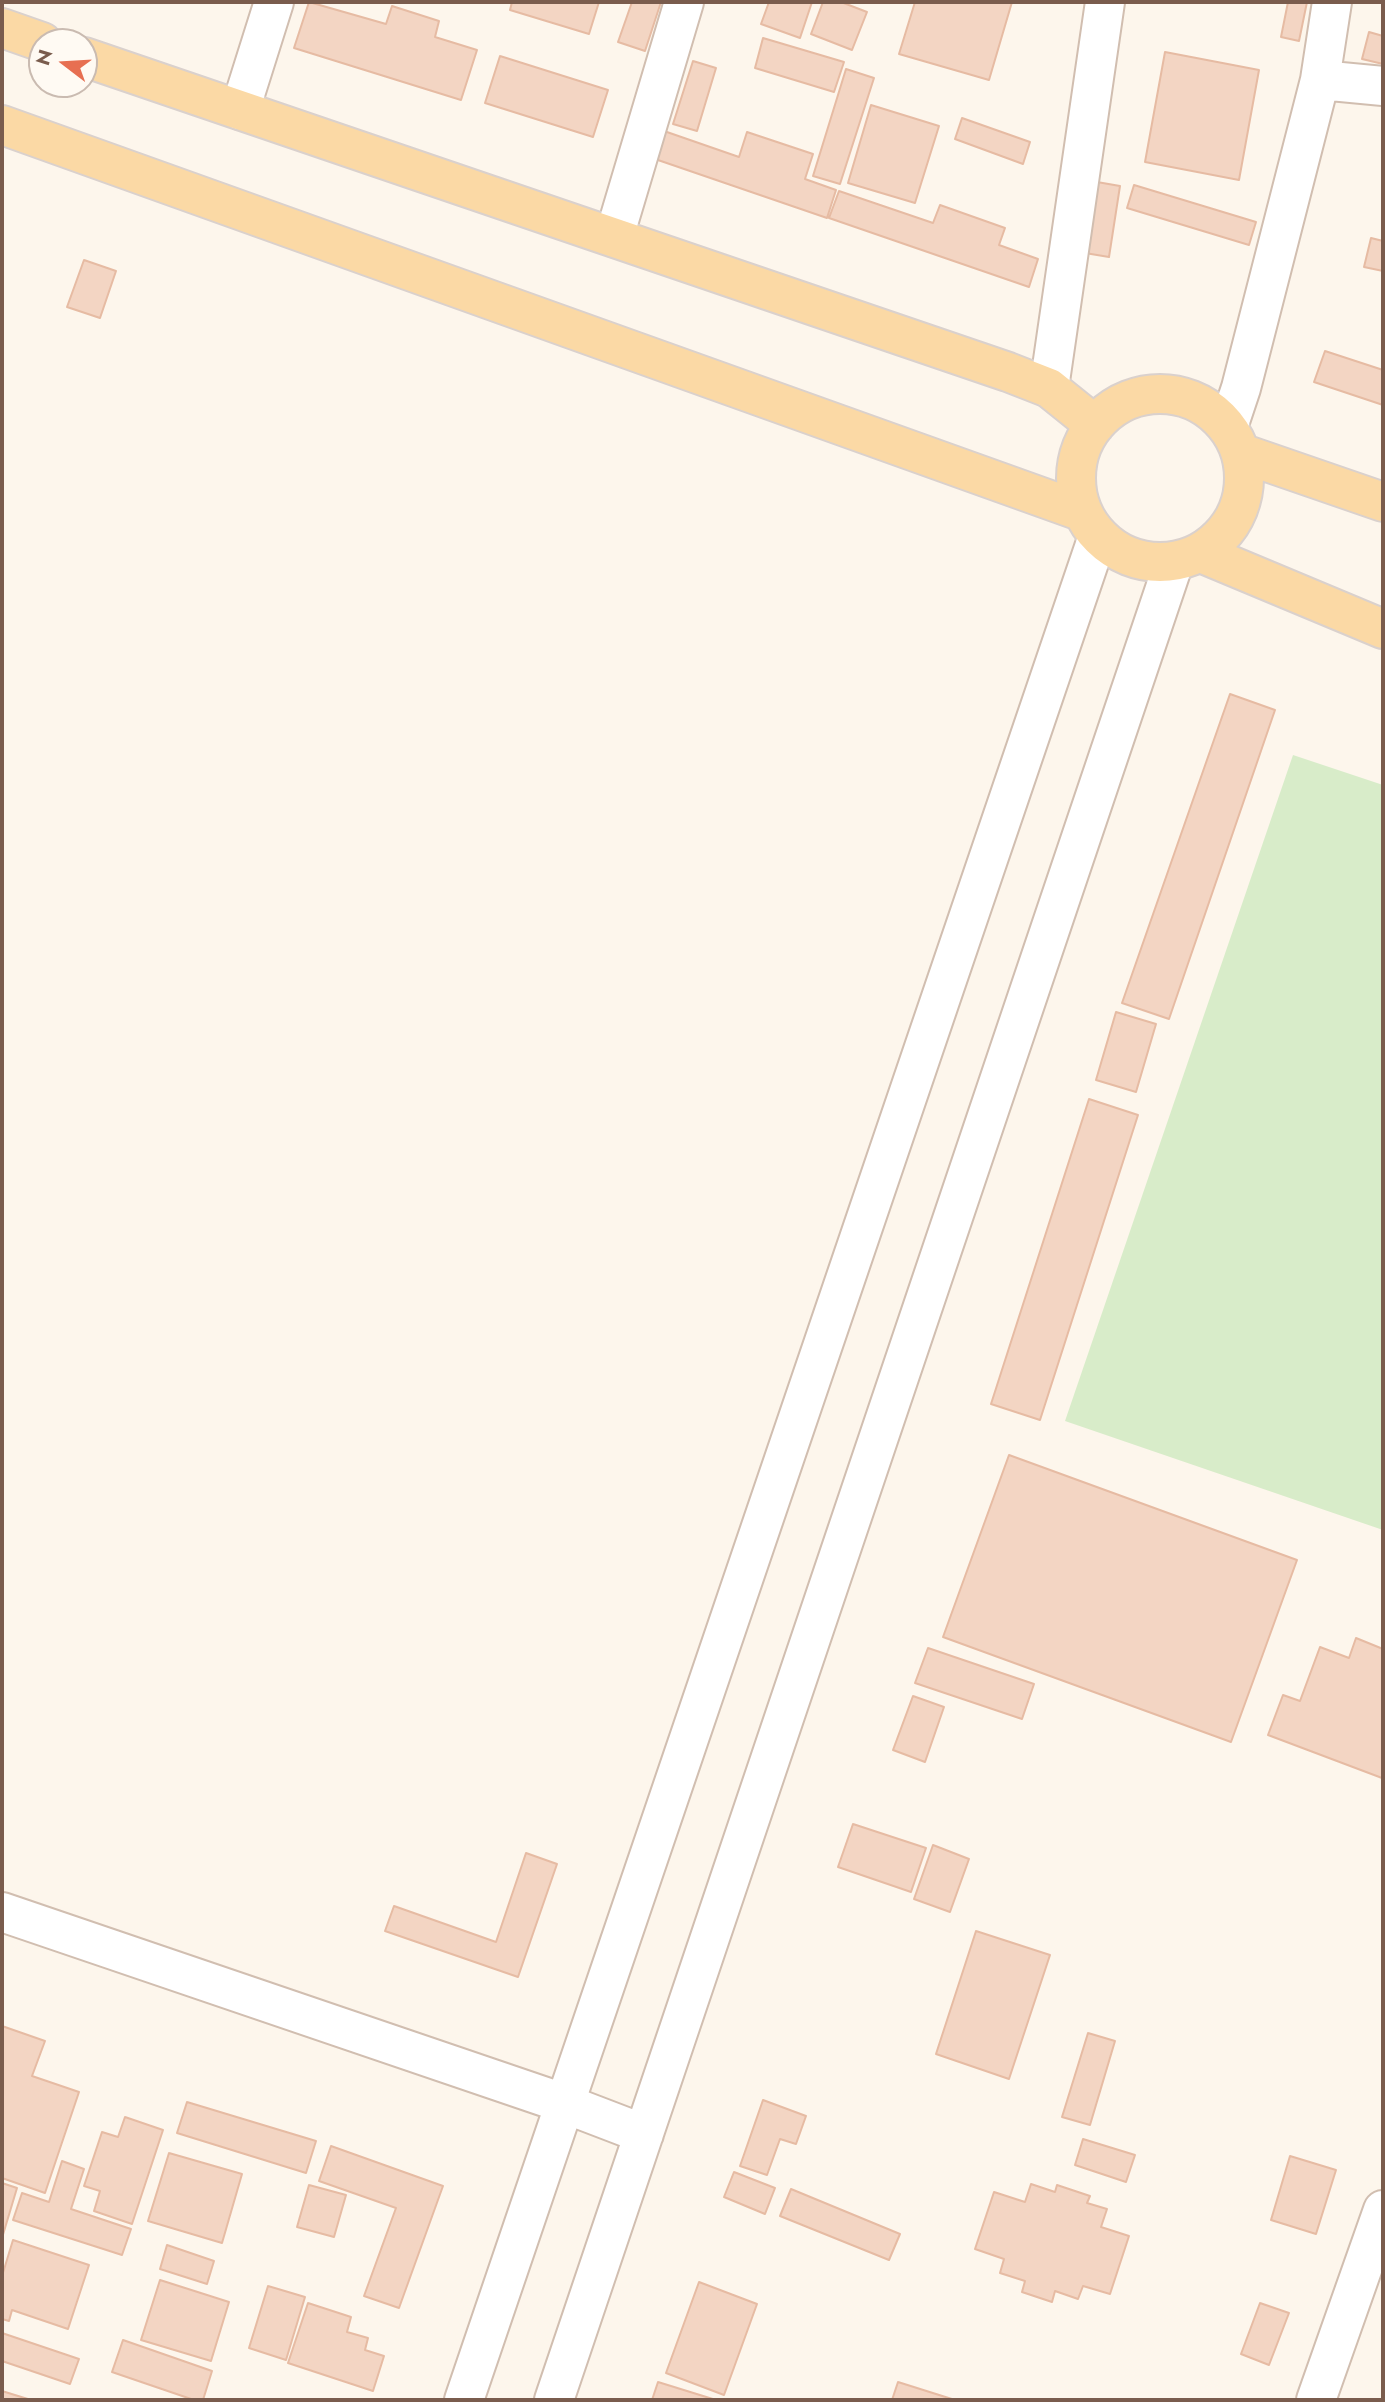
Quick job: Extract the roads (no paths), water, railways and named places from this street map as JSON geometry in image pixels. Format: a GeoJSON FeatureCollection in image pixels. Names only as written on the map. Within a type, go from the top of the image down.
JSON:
{"type":"FeatureCollection","features":[{"type":"Feature","properties":{"kind":"main road"},"geometry":{"type":"LineString","coordinates":[[2,28],[28,37]]}},
{"type":"Feature","properties":{"kind":"main road"},"geometry":{"type":"LineString","coordinates":[[98,62],[1049,388],[1095,425]]}},
{"type":"Feature","properties":{"kind":"main road"},"geometry":{"type":"LineString","coordinates":[[2,125],[1091,524],[1120,553],[1146,562],[1188,557],[1223,535],[1239,510],[1245,482],[1234,440],[1210,409],[1187,397],[1162,393],[1137,396],[1114,408],[1095,425],[1080,452],[1076,482],[1091,524]]}},
{"type":"Feature","properties":{"kind":"main road"},"geometry":{"type":"LineString","coordinates":[[1234,440],[1383,502]]}},
{"type":"Feature","properties":{"kind":"main road"},"geometry":{"type":"LineString","coordinates":[[1188,557],[1383,629]]}},
{"type":"Feature","properties":{"kind":"street"},"geometry":{"type":"LineString","coordinates":[[240,110],[274,2]]}},
{"type":"Feature","properties":{"kind":"street"},"geometry":{"type":"LineString","coordinates":[[614,237],[684,2]]}},
{"type":"Feature","properties":{"kind":"street"},"geometry":{"type":"LineString","coordinates":[[1049,388],[1105,2]]}},
{"type":"Feature","properties":{"kind":"street"},"geometry":{"type":"LineString","coordinates":[[1234,440],[1241,388],[1320,80],[1332,2]]}},
{"type":"Feature","properties":{"kind":"street"},"geometry":{"type":"LineString","coordinates":[[1320,80],[1383,86]]}},
{"type":"Feature","properties":{"kind":"street"},"geometry":{"type":"LineString","coordinates":[[464,2400],[1091,524]]}},
{"type":"Feature","properties":{"kind":"street"},"geometry":{"type":"LineString","coordinates":[[554,2400],[1188,557]]}},
{"type":"Feature","properties":{"kind":"street"},"geometry":{"type":"LineString","coordinates":[[2,1912],[563,2103],[644,2134]]}},
{"type":"Feature","properties":{"kind":"street"},"geometry":{"type":"LineString","coordinates":[[1316,2400],[1383,2210]]}}]}
